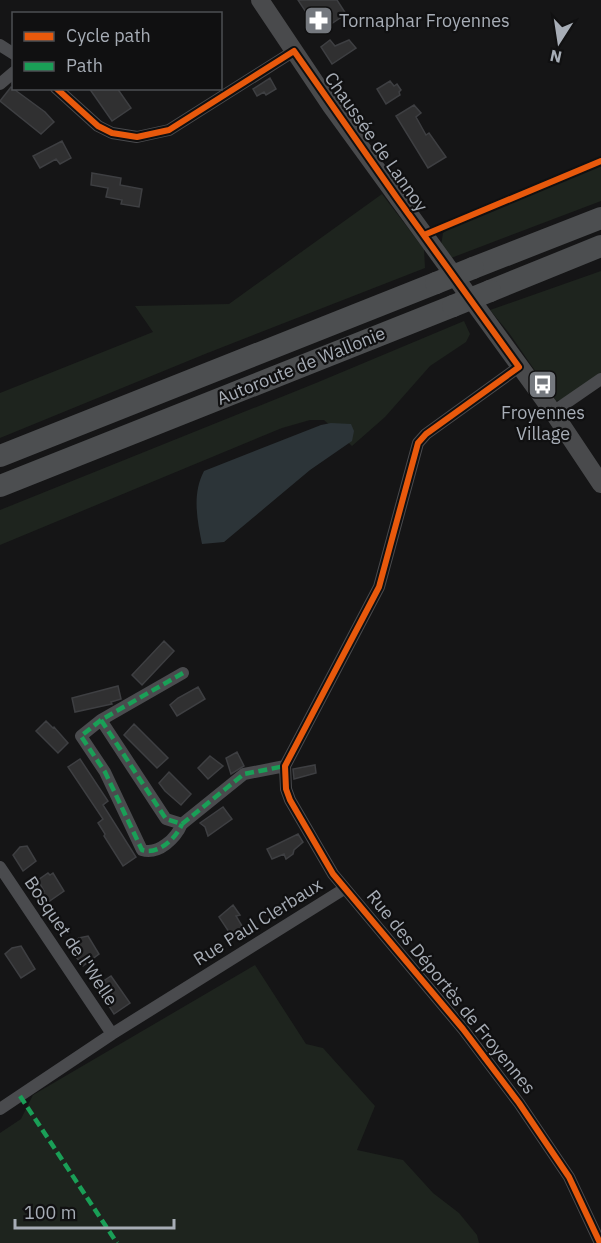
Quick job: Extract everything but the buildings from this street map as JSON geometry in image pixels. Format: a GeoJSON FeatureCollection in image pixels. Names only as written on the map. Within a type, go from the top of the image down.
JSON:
{"type":"FeatureCollection","features":[{"type":"Feature","properties":{"kind":"highway","name":"Autoroute de Wallonie"},"geometry":{"type":"LineString","coordinates":[[0,456],[601,218]]}},
{"type":"Feature","properties":{"kind":"highway","name":"Autoroute de Wallonie"},"geometry":{"type":"LineString","coordinates":[[0,486],[601,246]]}},
{"type":"Feature","properties":{"kind":"main road","name":"Chaussée de Lannoy"},"geometry":{"type":"LineString","coordinates":[[260,0],[351,134],[553,412],[601,484]]}},
{"type":"Feature","properties":{"kind":"street"},"geometry":{"type":"LineString","coordinates":[[58,90],[98,126],[112,133],[136,137],[169,130],[294,51]]}},
{"type":"Feature","properties":{"kind":"street"},"geometry":{"type":"LineString","coordinates":[[0,84],[12,74]]}},
{"type":"Feature","properties":{"kind":"street"},"geometry":{"type":"LineString","coordinates":[[183,673],[101,720],[81,736],[105,772],[142,850],[148,852],[169,843],[179,832],[182,824],[244,774],[285,766],[379,587],[418,443],[426,434],[519,367]]}},
{"type":"Feature","properties":{"kind":"street"},"geometry":{"type":"LineString","coordinates":[[553,412],[601,379]]}},
{"type":"Feature","properties":{"kind":"street"},"geometry":{"type":"LineString","coordinates":[[101,720],[166,819],[182,824]]}},
{"type":"Feature","properties":{"kind":"street","name":"Rue des Déportès de Froyennes"},"geometry":{"type":"LineString","coordinates":[[285,766],[286,789],[307,833],[344,889],[463,1029],[519,1103],[570,1177],[600,1243]]}},
{"type":"Feature","properties":{"kind":"street","name":"Bosquet de l'Welle"},"geometry":{"type":"LineString","coordinates":[[0,867],[112,1034]]}},
{"type":"Feature","properties":{"kind":"street","name":"Rue Paul Clerbaux"},"geometry":{"type":"LineString","coordinates":[[190,985],[344,889]]}},
{"type":"Feature","properties":{"kind":"street","name":"Bosquet de l'Welle"},"geometry":{"type":"LineString","coordinates":[[0,1109],[190,985]]}},
{"type":"Feature","properties":{"kind":"shaded area"},"geometry":{"type":"Polygon","coordinates":[[[601,165],[601,201],[451,258],[441,246],[443,233],[453,225],[601,165]]]}},
{"type":"Feature","properties":{"kind":"shaded area"},"geometry":{"type":"Polygon","coordinates":[[[382,194],[424,249],[425,268],[205,354],[0,438],[0,393],[153,332],[135,306],[229,304],[382,194]]]}},
{"type":"Feature","properties":{"kind":"shaded area"},"geometry":{"type":"Polygon","coordinates":[[[601,271],[601,374],[572,397],[556,401],[509,333],[490,310],[601,271]]]}},
{"type":"Feature","properties":{"kind":"shaded area"},"geometry":{"type":"Polygon","coordinates":[[[464,321],[470,334],[466,342],[430,366],[385,417],[352,446],[324,420],[310,420],[282,428],[0,545],[0,510],[464,321]]]}},
{"type":"Feature","properties":{"kind":"shaded area"},"geometry":{"type":"Polygon","coordinates":[[[331,423],[351,424],[354,431],[352,441],[310,470],[224,542],[202,544],[197,516],[197,498],[204,471],[331,423]]]}},
{"type":"Feature","properties":{"kind":"shaded area"},"geometry":{"type":"Polygon","coordinates":[[[255,965],[306,1044],[323,1048],[375,1106],[357,1150],[403,1160],[433,1193],[459,1213],[477,1235],[479,1243],[0,1243],[0,1133],[21,1119],[33,1095],[255,965]]]}},
{"type":"Feature","properties":{"kind":"marked path"},"geometry":{"type":"LineString","coordinates":[[183,673],[101,720],[166,819],[182,824],[244,774],[285,766]]}},
{"type":"Feature","properties":{"kind":"marked path"},"geometry":{"type":"LineString","coordinates":[[101,720],[81,736],[105,772],[142,850],[161,848],[176,835],[182,824]]}},
{"type":"Feature","properties":{"kind":"marked path"},"geometry":{"type":"LineString","coordinates":[[20,1096],[117,1243]]}},
{"type":"Feature","properties":{"kind":"cycle path"},"geometry":{"type":"LineString","coordinates":[[58,90],[98,126],[112,133],[137,137],[169,130],[294,51],[519,367],[426,434],[418,443],[379,587],[285,766],[286,789],[290,800],[333,874],[463,1029],[519,1103],[569,1177],[600,1243]]}},
{"type":"Feature","properties":{"kind":"cycle path"},"geometry":{"type":"LineString","coordinates":[[424,235],[601,161]]}},
{"type":"Feature","properties":{"kind":"place","name":"Tornaphar Froyennes"},"geometry":{"type":"Point","coordinates":[318,21]}},
{"type":"Feature","properties":{"kind":"place","name":"Froyennes Village"},"geometry":{"type":"Point","coordinates":[543,384]}}]}
